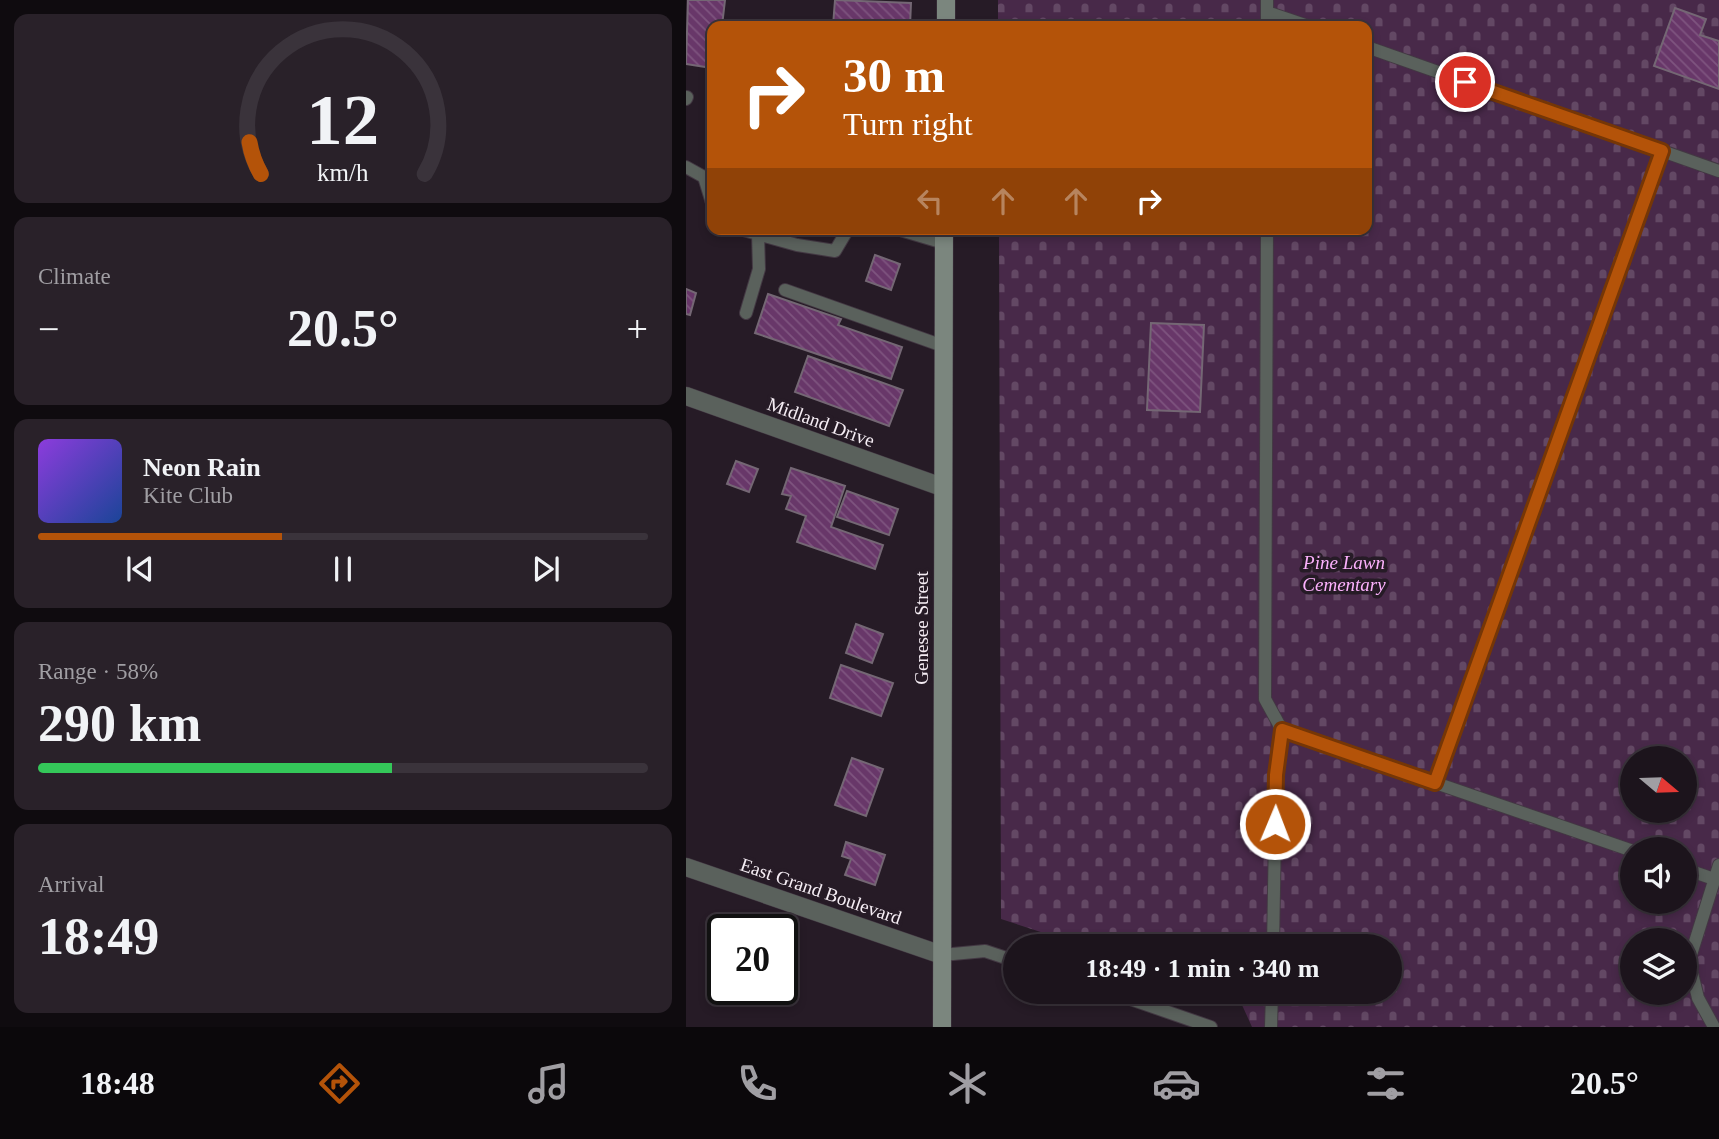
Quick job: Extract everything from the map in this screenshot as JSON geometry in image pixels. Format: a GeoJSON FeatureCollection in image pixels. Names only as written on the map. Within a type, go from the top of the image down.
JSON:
{"type":"FeatureCollection","features":[{"type":"Feature","properties":{"kind":"main road"},"geometry":{"type":"LineString","coordinates":[[946,0],[946,21]]}},
{"type":"Feature","properties":{"kind":"main road","name":"Genesee Street"},"geometry":{"type":"LineString","coordinates":[[942,1027],[944,236]]}},
{"type":"Feature","properties":{"kind":"street","name":"Midland Drive"},"geometry":{"type":"LineString","coordinates":[[686,396],[942,487]]}},
{"type":"Feature","properties":{"kind":"street","name":"East Grand Boulevard"},"geometry":{"type":"LineString","coordinates":[[686,867],[942,955]]}},
{"type":"Feature","properties":{"kind":"lane"},"geometry":{"type":"LineString","coordinates":[[1267,6],[1298,21]]}},
{"type":"Feature","properties":{"kind":"lane"},"geometry":{"type":"LineString","coordinates":[[1372,49],[1719,171]]}},
{"type":"Feature","properties":{"kind":"lane"},"geometry":{"type":"LineString","coordinates":[[1435,783],[1662,151]]}},
{"type":"Feature","properties":{"kind":"lane"},"geometry":{"type":"LineString","coordinates":[[686,167],[704,177],[707,187]]}},
{"type":"Feature","properties":{"kind":"lane"},"geometry":{"type":"LineString","coordinates":[[746,313],[759,269],[758,235]]}},
{"type":"Feature","properties":{"kind":"lane"},"geometry":{"type":"LineString","coordinates":[[762,235],[797,245],[835,251],[844,235]]}},
{"type":"Feature","properties":{"kind":"lane"},"geometry":{"type":"LineString","coordinates":[[1267,235],[1265,699],[1282,730],[1276,775],[1273,934]]}},
{"type":"Feature","properties":{"kind":"lane"},"geometry":{"type":"LineString","coordinates":[[785,290],[943,346]]}},
{"type":"Feature","properties":{"kind":"lane"},"geometry":{"type":"LineString","coordinates":[[1282,730],[1620,846]]}},
{"type":"Feature","properties":{"kind":"lane"},"geometry":{"type":"LineString","coordinates":[[1714,1027],[1698,998],[1689,961],[1719,865]]}},
{"type":"Feature","properties":{"kind":"lane"},"geometry":{"type":"LineString","coordinates":[[1697,873],[1714,879]]}},
{"type":"Feature","properties":{"kind":"lane"},"geometry":{"type":"LineString","coordinates":[[942,955],[985,951],[1003,957]]}},
{"type":"Feature","properties":{"kind":"lane"},"geometry":{"type":"LineString","coordinates":[[1145,1004],[1211,1027]]}},
{"type":"Feature","properties":{"kind":"lane"},"geometry":{"type":"LineString","coordinates":[[1271,1027],[1272,1004]]}},
{"type":"Feature","properties":{"kind":"green space","name":"Pine Lawn Cementary"},"geometry":{"type":"Polygon","coordinates":[[[998,0],[1719,0],[1719,1027],[1252,1027],[1242,1004],[1402,1004],[1402,934],[1047,934],[1001,919],[999,235],[1372,235],[1372,21],[998,21],[998,0]]]}},
{"type":"Feature","properties":{"kind":"building"},"geometry":{"type":"Polygon","coordinates":[[[688,0],[725,0],[723,21],[707,21],[707,67],[686,64],[688,0]]]}},
{"type":"Feature","properties":{"kind":"building"},"geometry":{"type":"Polygon","coordinates":[[[835,0],[911,3],[910,21],[833,21],[835,0]]]}},
{"type":"Feature","properties":{"kind":"building"},"geometry":{"type":"Polygon","coordinates":[[[1675,8],[1706,19],[1700,35],[1719,41],[1719,89],[1654,66],[1675,8]]]}},
{"type":"Feature","properties":{"kind":"building"},"geometry":{"type":"Polygon","coordinates":[[[875,255],[900,264],[891,290],[866,281],[875,255]]]}},
{"type":"Feature","properties":{"kind":"building"},"geometry":{"type":"Polygon","coordinates":[[[686,289],[696,293],[690,315],[686,314],[686,289]]]}},
{"type":"Feature","properties":{"kind":"building"},"geometry":{"type":"Polygon","coordinates":[[[768,294],[841,319],[838,325],[902,347],[891,379],[755,333],[768,294]]]}},
{"type":"Feature","properties":{"kind":"building"},"geometry":{"type":"Polygon","coordinates":[[[1151,323],[1204,325],[1200,412],[1147,410],[1151,323]]]}},
{"type":"Feature","properties":{"kind":"building"},"geometry":{"type":"Polygon","coordinates":[[[808,356],[903,390],[889,426],[795,392],[808,356]]]}},
{"type":"Feature","properties":{"kind":"building"},"geometry":{"type":"Polygon","coordinates":[[[736,461],[758,469],[749,492],[727,484],[736,461]]]}},
{"type":"Feature","properties":{"kind":"building"},"geometry":{"type":"Polygon","coordinates":[[[791,468],[845,486],[831,527],[883,545],[875,569],[797,542],[806,516],[786,509],[791,496],[782,494],[791,468]]]}},
{"type":"Feature","properties":{"kind":"building"},"geometry":{"type":"Polygon","coordinates":[[[847,491],[898,509],[889,535],[837,517],[847,491]]]}},
{"type":"Feature","properties":{"kind":"building"},"geometry":{"type":"Polygon","coordinates":[[[856,624],[883,634],[872,663],[846,653],[856,624]]]}},
{"type":"Feature","properties":{"kind":"building"},"geometry":{"type":"Polygon","coordinates":[[[841,665],[893,683],[881,716],[830,698],[841,665]]]}},
{"type":"Feature","properties":{"kind":"building"},"geometry":{"type":"Polygon","coordinates":[[[852,758],[883,769],[866,816],[835,805],[852,758]]]}},
{"type":"Feature","properties":{"kind":"building"},"geometry":{"type":"Polygon","coordinates":[[[846,842],[885,855],[875,885],[845,875],[851,859],[842,856],[846,842]]]}},
{"type":"Feature","properties":{"kind":"route"},"geometry":{"type":"LineString","coordinates":[[1275,824],[1276,775],[1282,730],[1435,783],[1662,151],[1465,82]]}}]}
